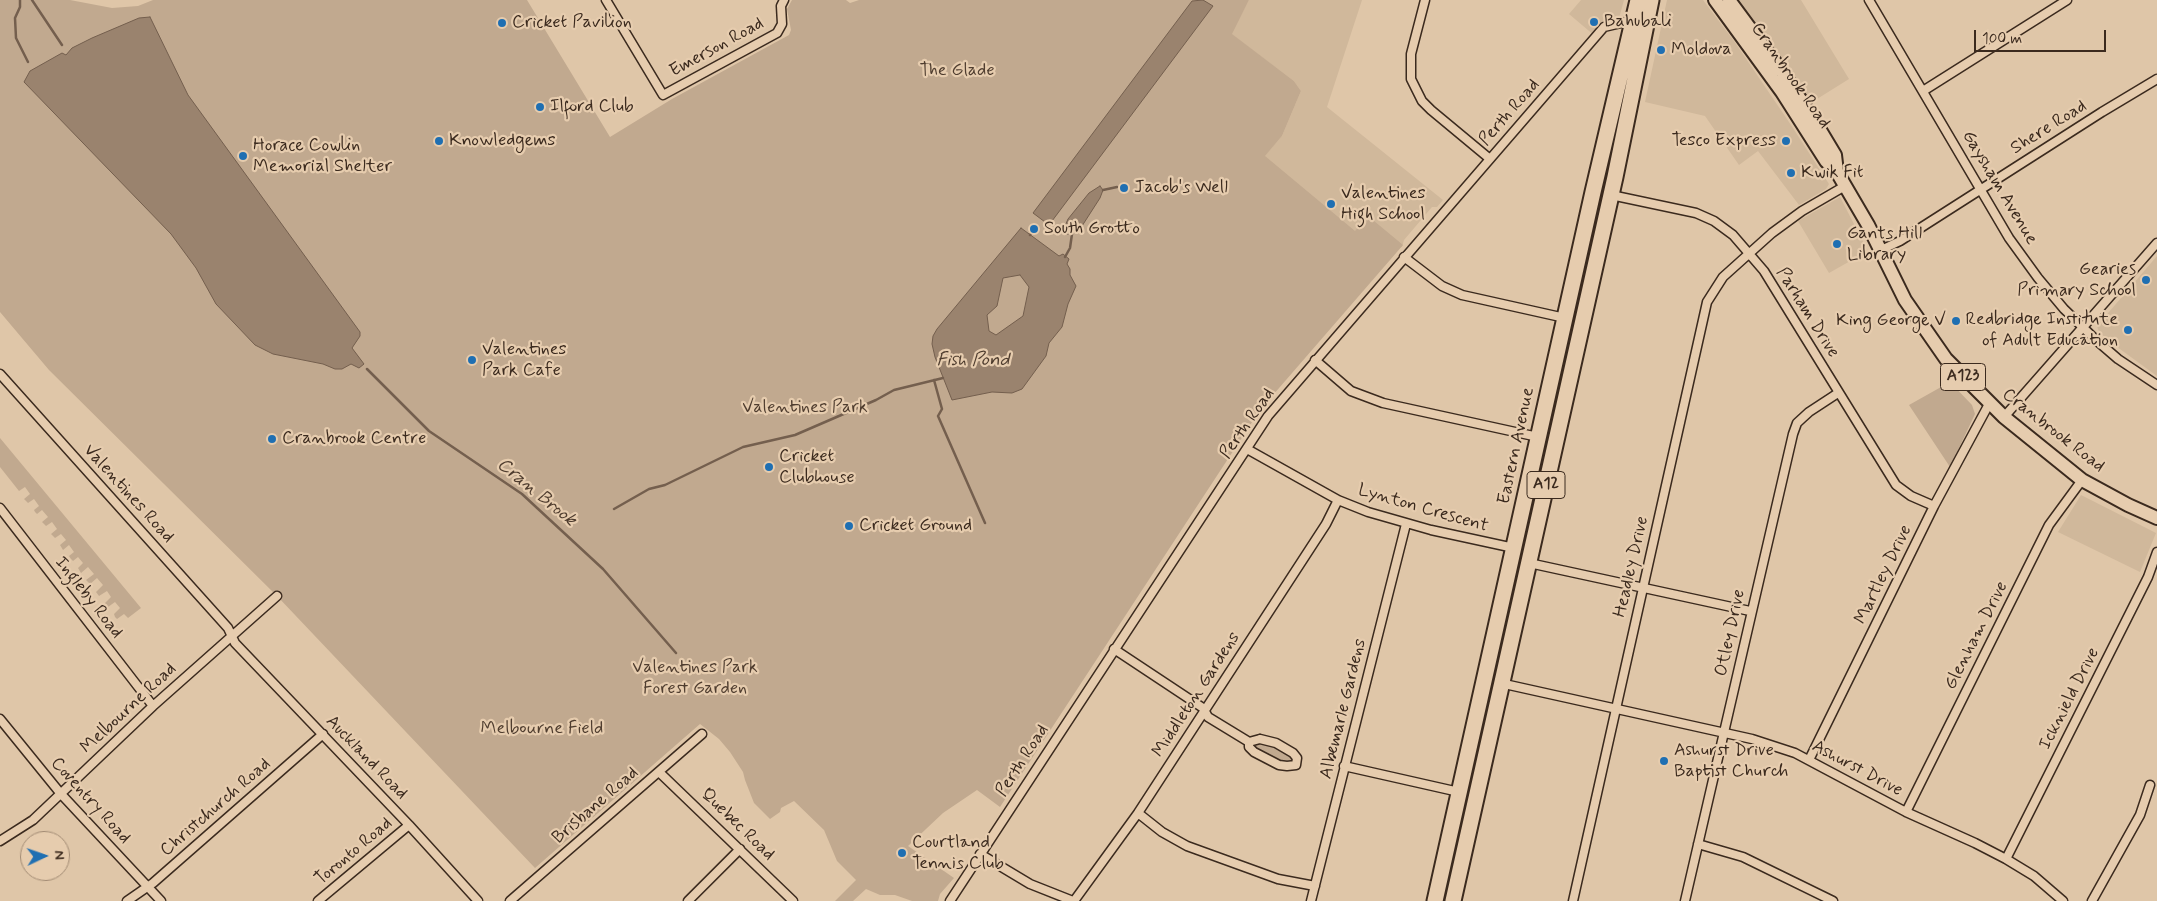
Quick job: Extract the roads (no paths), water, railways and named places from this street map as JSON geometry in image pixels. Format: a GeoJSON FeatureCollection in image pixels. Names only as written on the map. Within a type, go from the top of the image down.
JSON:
{"type":"FeatureCollection","features":[{"type":"Feature","properties":{"kind":"highway","name":"Eastern Avenue"},"geometry":{"type":"LineString","coordinates":[[1434,901],[1638,0]]}},
{"type":"Feature","properties":{"kind":"highway","name":"Eastern Avenue"},"geometry":{"type":"LineString","coordinates":[[1453,901],[1500,683],[1611,195],[1651,0]]}},
{"type":"Feature","properties":{"kind":"main road","name":"Cranbrook Road"},"geometry":{"type":"LineString","coordinates":[[1715,0],[1782,92],[1826,161],[1837,172],[1881,250],[1906,300],[1935,345],[1989,404],[2082,480],[2128,505],[2157,518]]}},
{"type":"Feature","properties":{"kind":"main road","name":"Cranbrook Road"},"geometry":{"type":"LineString","coordinates":[[1729,0],[1783,73],[1817,125],[1835,155],[1837,172]]}},
{"type":"Feature","properties":{"kind":"street","name":"Emerson Road"},"geometry":{"type":"LineString","coordinates":[[606,0],[663,95],[777,33],[780,29],[781,6],[784,0]]}},
{"type":"Feature","properties":{"kind":"street"},"geometry":{"type":"LineString","coordinates":[[1425,0],[1411,54],[1411,79],[1422,101],[1490,159]]}},
{"type":"Feature","properties":{"kind":"street","name":"Gaysham Avenue"},"geometry":{"type":"LineString","coordinates":[[1869,0],[2009,238],[2038,278],[2083,328],[2118,359],[2157,385]]}},
{"type":"Feature","properties":{"kind":"street"},"geometry":{"type":"LineString","coordinates":[[1923,92],[2067,0]]}},
{"type":"Feature","properties":{"kind":"street","name":"Perth Road"},"geometry":{"type":"LineString","coordinates":[[950,901],[1268,416],[1604,27],[1634,20]]}},
{"type":"Feature","properties":{"kind":"street","name":"Shere Road"},"geometry":{"type":"LineString","coordinates":[[1881,250],[1900,241],[1981,188],[2157,79]]}},
{"type":"Feature","properties":{"kind":"street","name":"Headley Drive"},"geometry":{"type":"LineString","coordinates":[[1573,901],[1707,302],[1722,277],[1748,254],[1792,218],[1845,186]]}},
{"type":"Feature","properties":{"kind":"street","name":"Parham Drive"},"geometry":{"type":"LineString","coordinates":[[1611,195],[1696,213],[1714,221],[1734,235],[1764,271],[1896,485],[1910,496],[1934,506]]}},
{"type":"Feature","properties":{"kind":"street"},"geometry":{"type":"LineString","coordinates":[[2004,417],[2157,243]]}},
{"type":"Feature","properties":{"kind":"street"},"geometry":{"type":"LineString","coordinates":[[1404,257],[1442,286],[1462,295],[1565,318]]}},
{"type":"Feature","properties":{"kind":"street"},"geometry":{"type":"LineString","coordinates":[[1315,360],[1351,391],[1383,403],[1538,437]]}},
{"type":"Feature","properties":{"kind":"street","name":"Valentines Road"},"geometry":{"type":"LineString","coordinates":[[0,374],[228,628],[231,636]]}},
{"type":"Feature","properties":{"kind":"street","name":"Otley Drive"},"geometry":{"type":"LineString","coordinates":[[1685,901],[1750,611],[1793,434],[1797,423],[1809,412],[1838,392]]}},
{"type":"Feature","properties":{"kind":"street","name":"Martley Drive"},"geometry":{"type":"LineString","coordinates":[[1809,760],[1934,506],[1989,404]]}},
{"type":"Feature","properties":{"kind":"street","name":"Lynton Crescent"},"geometry":{"type":"LineString","coordinates":[[1247,449],[1338,500],[1368,512],[1406,524],[1514,548]]}},
{"type":"Feature","properties":{"kind":"street","name":"Glenham Drive"},"geometry":{"type":"LineString","coordinates":[[1906,812],[2049,525],[2082,480]]}},
{"type":"Feature","properties":{"kind":"street","name":"Middleton Gardens"},"geometry":{"type":"LineString","coordinates":[[1074,901],[1138,813],[1205,712],[1326,524],[1338,500]]}},
{"type":"Feature","properties":{"kind":"street","name":"Ingleby Road"},"geometry":{"type":"LineString","coordinates":[[0,508],[153,706]]}},
{"type":"Feature","properties":{"kind":"street","name":"Albemarle Gardens"},"geometry":{"type":"LineString","coordinates":[[1311,901],[1406,524]]}},
{"type":"Feature","properties":{"kind":"street","name":"Icknield Drive"},"geometry":{"type":"LineString","coordinates":[[2006,859],[2148,577],[2157,552]]}},
{"type":"Feature","properties":{"kind":"street"},"geometry":{"type":"LineString","coordinates":[[1528,563],[1750,611]]}},
{"type":"Feature","properties":{"kind":"street"},"geometry":{"type":"LineString","coordinates":[[2148,577],[2157,580]]}},
{"type":"Feature","properties":{"kind":"street","name":"Melbourne Road"},"geometry":{"type":"LineString","coordinates":[[0,841],[26,826],[153,706],[278,596]]}},
{"type":"Feature","properties":{"kind":"street","name":"Auckland Road"},"geometry":{"type":"LineString","coordinates":[[231,636],[235,643],[409,825],[478,901]]}},
{"type":"Feature","properties":{"kind":"street"},"geometry":{"type":"LineString","coordinates":[[1114,649],[1195,702],[1208,717],[1249,742],[1260,739],[1276,743],[1293,753],[1298,762],[1293,766],[1287,766],[1269,761],[1250,749],[1249,742]]}},
{"type":"Feature","properties":{"kind":"street","name":"Ashurst Drive"},"geometry":{"type":"LineString","coordinates":[[1500,683],[1760,741],[1795,753],[1906,812],[2006,859],[2034,876],[2063,901]]}},
{"type":"Feature","properties":{"kind":"street","name":"Coventry Road"},"geometry":{"type":"LineString","coordinates":[[0,718],[60,794],[161,901]]}},
{"type":"Feature","properties":{"kind":"street","name":"Christchurch Road"},"geometry":{"type":"LineString","coordinates":[[128,901],[148,886],[323,734]]}},
{"type":"Feature","properties":{"kind":"street","name":"Brisbane Road"},"geometry":{"type":"LineString","coordinates":[[510,901],[702,734]]}},
{"type":"Feature","properties":{"kind":"street"},"geometry":{"type":"LineString","coordinates":[[1344,766],[1459,792]]}},
{"type":"Feature","properties":{"kind":"street","name":"Quebec Road"},"geometry":{"type":"LineString","coordinates":[[659,772],[793,901]]}},
{"type":"Feature","properties":{"kind":"street"},"geometry":{"type":"LineString","coordinates":[[2092,901],[2140,815],[2150,785]]}},
{"type":"Feature","properties":{"kind":"street"},"geometry":{"type":"LineString","coordinates":[[1138,813],[1162,832],[1187,846],[1278,878],[1315,886]]}},
{"type":"Feature","properties":{"kind":"street","name":"Toronto Road"},"geometry":{"type":"LineString","coordinates":[[318,901],[409,825]]}},
{"type":"Feature","properties":{"kind":"street"},"geometry":{"type":"LineString","coordinates":[[1698,844],[1743,857],[1833,901]]}},
{"type":"Feature","properties":{"kind":"street"},"geometry":{"type":"LineString","coordinates":[[688,901],[740,849]]}},
{"type":"Feature","properties":{"kind":"street"},"geometry":{"type":"LineString","coordinates":[[980,854],[1030,884],[1074,901]]}},
{"type":"Feature","properties":{"kind":"water"},"geometry":{"type":"Polygon","coordinates":[[[1203,0],[1213,6],[1049,225],[1033,213],[1192,1],[1203,0]]]}},
{"type":"Feature","properties":{"kind":"water"},"geometry":{"type":"Polygon","coordinates":[[[150,17],[188,95],[360,332],[360,336],[352,348],[364,364],[359,368],[351,364],[342,369],[335,369],[323,364],[273,354],[255,345],[216,304],[196,268],[171,234],[24,82],[30,71],[62,53],[66,55],[72,48],[92,38],[139,18],[150,17]]]}},
{"type":"Feature","properties":{"kind":"water"},"geometry":{"type":"Polygon","coordinates":[[[1100,186],[1103,190],[1100,198],[1082,226],[1072,234],[1066,234],[1065,226],[1068,219],[1089,193],[1100,186]]]}},
{"type":"Feature","properties":{"kind":"water","name":"Fish Pond"},"geometry":{"type":"Polygon","coordinates":[[[1021,228],[1059,256],[1063,254],[1069,259],[1067,264],[1076,286],[1068,304],[1062,327],[1049,343],[1046,356],[1022,389],[1012,393],[992,392],[952,400],[935,357],[932,344],[933,336],[1021,228]],[[1020,275],[1003,278],[997,306],[987,315],[989,331],[996,335],[1023,316],[1029,287],[1020,275]]]}},
{"type":"Feature","properties":{"kind":"waterway"},"geometry":{"type":"LineString","coordinates":[[20,0],[20,7],[15,18],[16,38],[28,62]]}},
{"type":"Feature","properties":{"kind":"waterway"},"geometry":{"type":"LineString","coordinates":[[32,0],[62,45]]}},
{"type":"Feature","properties":{"kind":"waterway"},"geometry":{"type":"LineString","coordinates":[[1103,190],[1117,187]]}},
{"type":"Feature","properties":{"kind":"waterway"},"geometry":{"type":"LineString","coordinates":[[1065,257],[1070,248],[1072,234]]}},
{"type":"Feature","properties":{"kind":"waterway","name":"Cran Brook"},"geometry":{"type":"LineString","coordinates":[[367,369],[429,431],[522,494],[603,569],[676,653]]}},
{"type":"Feature","properties":{"kind":"waterway"},"geometry":{"type":"LineString","coordinates":[[614,509],[649,489],[665,485],[743,447],[795,435],[876,400],[894,390],[943,378]]}},
{"type":"Feature","properties":{"kind":"waterway"},"geometry":{"type":"LineString","coordinates":[[934,380],[942,409],[938,416],[985,523]]}},
{"type":"Feature","properties":{"kind":"place","name":"Bahubali"},"geometry":{"type":"Point","coordinates":[1594,22]}},
{"type":"Feature","properties":{"kind":"place","name":"Cricket Pavilion"},"geometry":{"type":"Point","coordinates":[502,23]}},
{"type":"Feature","properties":{"kind":"place","name":"Moldova"},"geometry":{"type":"Point","coordinates":[1661,50]}},
{"type":"Feature","properties":{"kind":"place","name":"Ilford Club"},"geometry":{"type":"Point","coordinates":[540,107]}},
{"type":"Feature","properties":{"kind":"place","name":"Knowledgems"},"geometry":{"type":"Point","coordinates":[439,141]}},
{"type":"Feature","properties":{"kind":"place","name":"Tesco Express"},"geometry":{"type":"Point","coordinates":[1786,141]}},
{"type":"Feature","properties":{"kind":"place","name":"Horace Cowlin Memorial Shelter"},"geometry":{"type":"Point","coordinates":[243,156]}},
{"type":"Feature","properties":{"kind":"place","name":"Kwik Fit"},"geometry":{"type":"Point","coordinates":[1791,173]}},
{"type":"Feature","properties":{"kind":"place","name":"Jacob's Well"},"geometry":{"type":"Point","coordinates":[1124,188]}},
{"type":"Feature","properties":{"kind":"place","name":"Valentines High School"},"geometry":{"type":"Point","coordinates":[1331,204]}},
{"type":"Feature","properties":{"kind":"place","name":"South Grotto"},"geometry":{"type":"Point","coordinates":[1034,229]}},
{"type":"Feature","properties":{"kind":"place","name":"Gants Hill Library"},"geometry":{"type":"Point","coordinates":[1837,244]}},
{"type":"Feature","properties":{"kind":"place","name":"Gearies Primary School"},"geometry":{"type":"Point","coordinates":[2146,280]}},
{"type":"Feature","properties":{"kind":"place","name":"King George V"},"geometry":{"type":"Point","coordinates":[1956,321]}},
{"type":"Feature","properties":{"kind":"place","name":"Redbridge Institute of Adult Education"},"geometry":{"type":"Point","coordinates":[2128,330]}},
{"type":"Feature","properties":{"kind":"place","name":"Valentines Park Cafe"},"geometry":{"type":"Point","coordinates":[472,360]}},
{"type":"Feature","properties":{"kind":"place","name":"Cranbrook Centre"},"geometry":{"type":"Point","coordinates":[272,439]}},
{"type":"Feature","properties":{"kind":"place","name":"Cricket Clubhouse"},"geometry":{"type":"Point","coordinates":[769,467]}},
{"type":"Feature","properties":{"kind":"place","name":"Cricket Ground"},"geometry":{"type":"Point","coordinates":[849,526]}},
{"type":"Feature","properties":{"kind":"place","name":"Ashurst Drive Baptist Church"},"geometry":{"type":"Point","coordinates":[1664,761]}},
{"type":"Feature","properties":{"kind":"place","name":"Courtland Tennis Club"},"geometry":{"type":"Point","coordinates":[902,853]}},
{"type":"Feature","properties":{"kind":"park label","name":"The Glade"},"geometry":{"type":"Point","coordinates":[957,71]}},
{"type":"Feature","properties":{"kind":"park label","name":"Valentines Park"},"geometry":{"type":"Point","coordinates":[805,408]}},
{"type":"Feature","properties":{"kind":"park label","name":"Valentines Park Forest Garden"},"geometry":{"type":"Point","coordinates":[695,678]}},
{"type":"Feature","properties":{"kind":"park label","name":"Melbourne Field"},"geometry":{"type":"Point","coordinates":[542,729]}}]}
